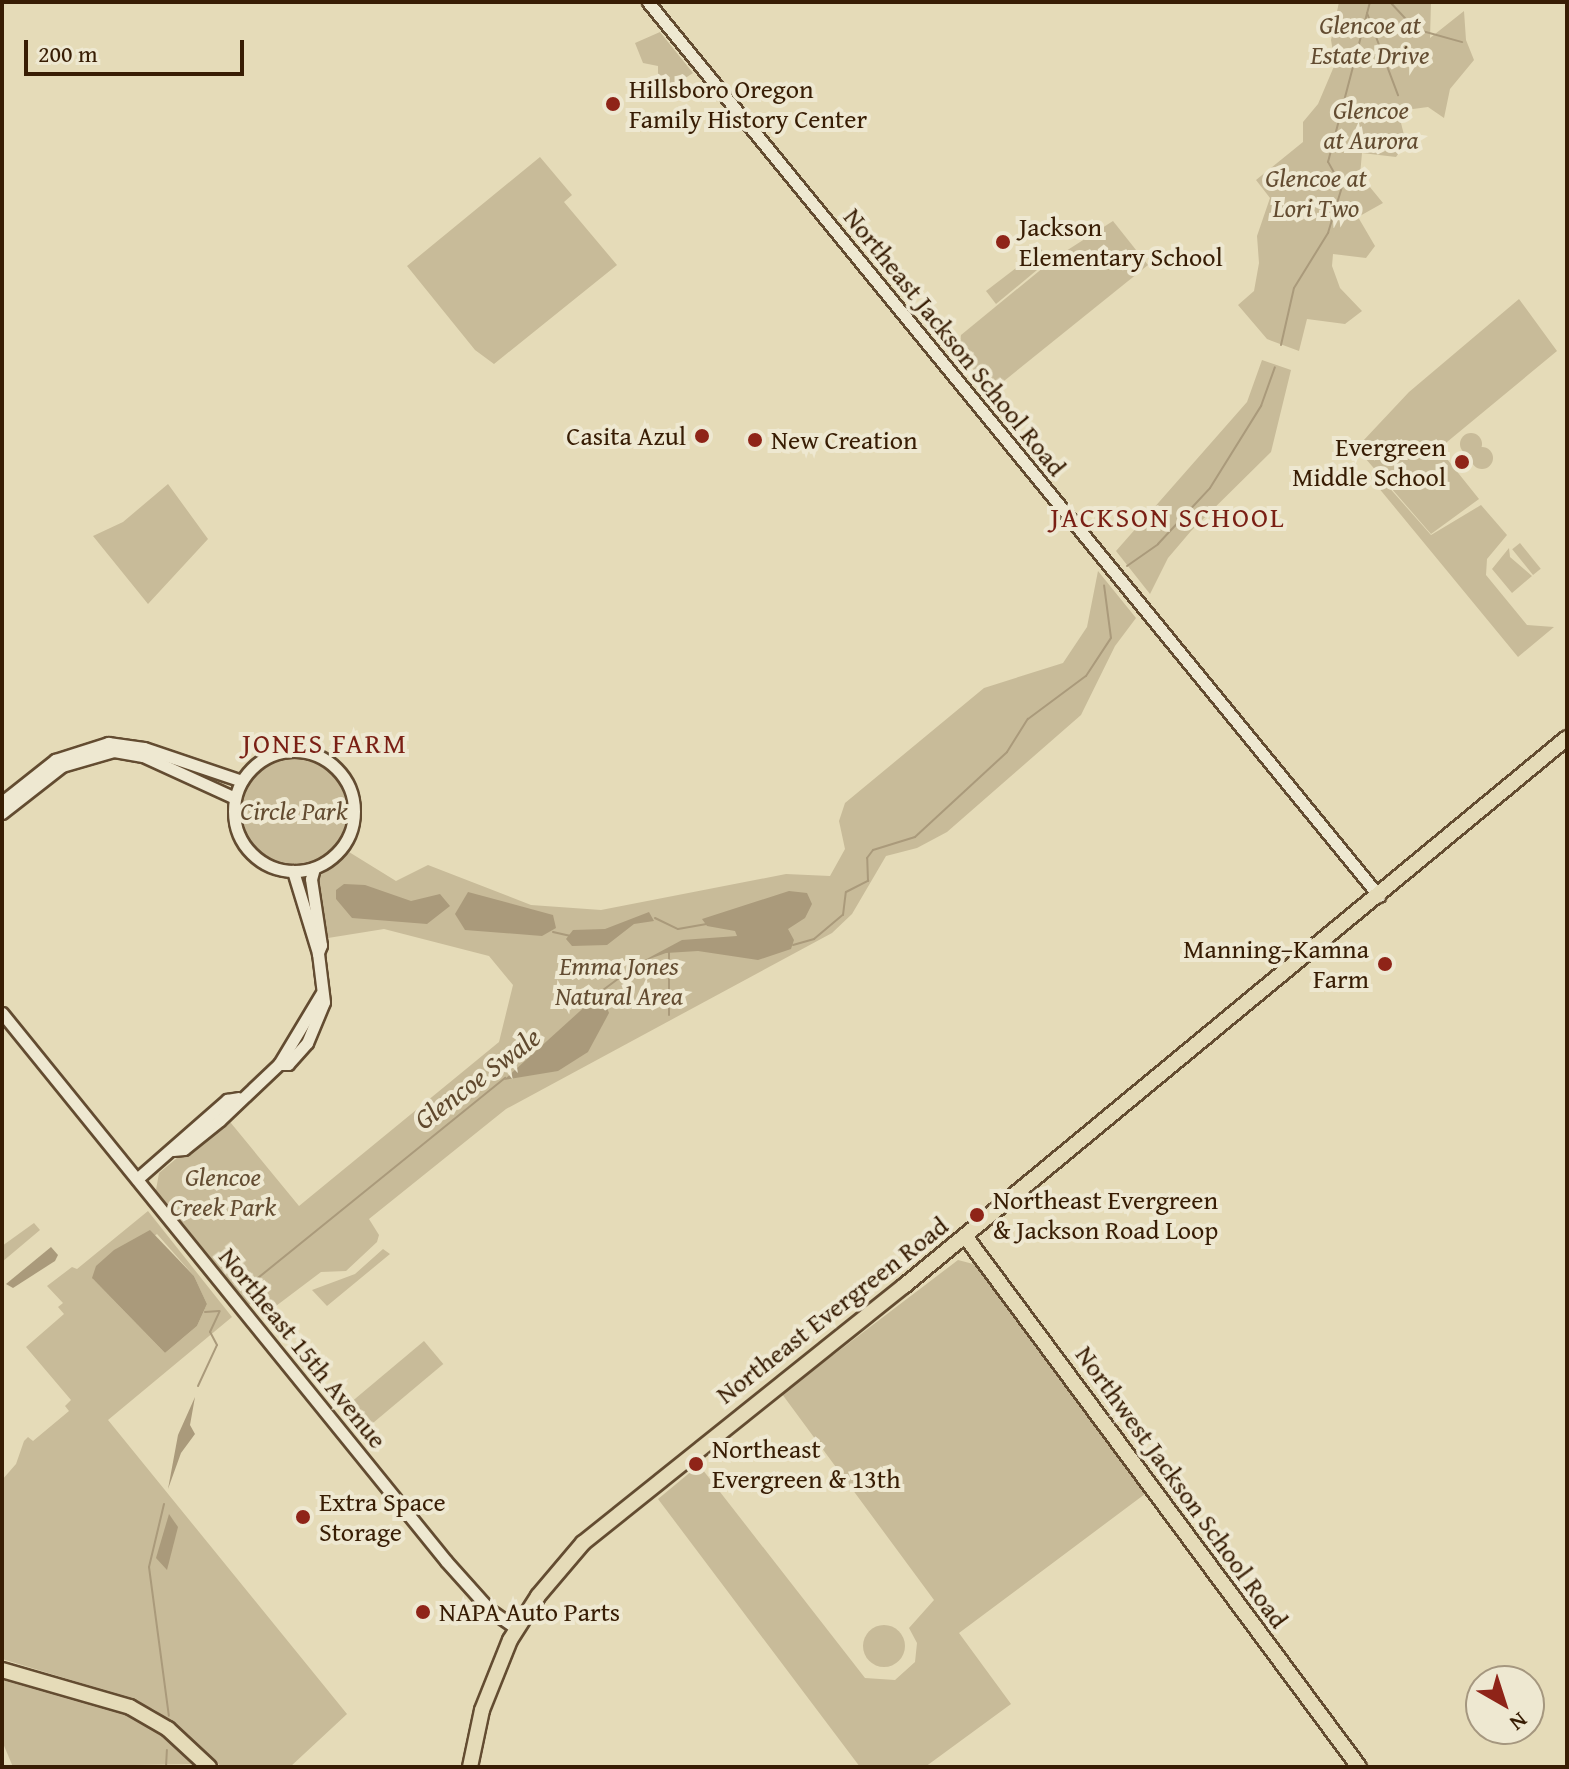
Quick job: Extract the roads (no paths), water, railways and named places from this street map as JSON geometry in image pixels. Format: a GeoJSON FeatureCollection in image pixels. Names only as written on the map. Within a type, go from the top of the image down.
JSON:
{"type":"FeatureCollection","features":[{"type":"Feature","properties":{"kind":"main road","name":"Northeast Evergreen Road"},"geometry":{"type":"LineString","coordinates":[[470,1767],[485,1701],[516,1628],[583,1543],[965,1236],[1567,738]]}},
{"type":"Feature","properties":{"kind":"main road","name":"Northwest Jackson School Road"},"geometry":{"type":"LineString","coordinates":[[965,1236],[1359,1767]]}},
{"type":"Feature","properties":{"kind":"main road"},"geometry":{"type":"LineString","coordinates":[[2,1670],[130,1707],[176,1735],[209,1767]]}},
{"type":"Feature","properties":{"kind":"street","name":"Northeast Jackson School Road"},"geometry":{"type":"LineString","coordinates":[[648,2],[1379,896]]}},
{"type":"Feature","properties":{"kind":"street"},"geometry":{"type":"LineString","coordinates":[[2,802],[55,760],[108,743],[144,748],[242,781]]}},
{"type":"Feature","properties":{"kind":"street"},"geometry":{"type":"LineString","coordinates":[[295,750],[322,757],[342,774],[354,805],[351,831],[336,854],[314,868],[293,871],[266,864],[245,846],[234,819],[235,798],[242,781],[267,757],[295,750]]}},
{"type":"Feature","properties":{"kind":"street"},"geometry":{"type":"LineString","coordinates":[[2,813],[62,766],[114,751],[143,756],[235,798]]}},
{"type":"Feature","properties":{"kind":"street"},"geometry":{"type":"LineString","coordinates":[[314,868],[311,879],[321,945],[318,953]]}},
{"type":"Feature","properties":{"kind":"street"},"geometry":{"type":"LineString","coordinates":[[137,1179],[227,1100],[238,1098],[279,1064],[288,1064],[312,1034],[324,1002],[318,953],[293,871]]}},
{"type":"Feature","properties":{"kind":"street","name":"Northeast 15th Avenue"},"geometry":{"type":"LineString","coordinates":[[2,1013],[446,1561],[482,1602],[516,1628]]}},
{"type":"Feature","properties":{"kind":"waterway","name":"Glencoe Swale"},"geometry":{"type":"LineString","coordinates":[[1281,345],[1294,288],[1328,233],[1342,187],[1328,162],[1370,2]]}},
{"type":"Feature","properties":{"kind":"waterway"},"geometry":{"type":"LineString","coordinates":[[1390,2],[1415,29],[1462,42]]}},
{"type":"Feature","properties":{"kind":"waterway"},"geometry":{"type":"LineString","coordinates":[[1367,13],[1398,95]]}},
{"type":"Feature","properties":{"kind":"waterway","name":"Glencoe Swale"},"geometry":{"type":"LineString","coordinates":[[1127,566],[1158,544],[1210,488],[1261,406],[1275,367]]}},
{"type":"Feature","properties":{"kind":"waterway","name":"Glencoe Swale"},"geometry":{"type":"LineString","coordinates":[[793,945],[814,939],[843,915],[846,892],[868,881],[867,858],[873,850],[915,837],[1007,752],[1028,719],[1086,676],[1111,638],[1104,585]]}},
{"type":"Feature","properties":{"kind":"waterway"},"geometry":{"type":"LineString","coordinates":[[655,918],[678,929],[707,924]]}},
{"type":"Feature","properties":{"kind":"waterway"},"geometry":{"type":"LineString","coordinates":[[553,932],[570,936]]}},
{"type":"Feature","properties":{"kind":"waterway"},"geometry":{"type":"LineString","coordinates":[[669,952],[669,1015]]}},
{"type":"Feature","properties":{"kind":"waterway","name":"Glencoe Swale"},"geometry":{"type":"LineString","coordinates":[[599,993],[642,961]]}},
{"type":"Feature","properties":{"kind":"waterway","name":"Glencoe Swale"},"geometry":{"type":"LineString","coordinates":[[248,1286],[505,1078]]}},
{"type":"Feature","properties":{"kind":"waterway"},"geometry":{"type":"LineString","coordinates":[[205,1312],[219,1311]]}},
{"type":"Feature","properties":{"kind":"waterway","name":"Glencoe Swale"},"geometry":{"type":"LineString","coordinates":[[198,1386],[217,1345],[210,1332],[220,1311]]}},
{"type":"Feature","properties":{"kind":"waterway","name":"Glencoe Swale"},"geometry":{"type":"LineString","coordinates":[[164,1504],[149,1567],[169,1716]]}},
{"type":"Feature","properties":{"kind":"waterway","name":"Glencoe Swale"},"geometry":{"type":"LineString","coordinates":[[166,1767],[167,1750]]}},
{"type":"Feature","properties":{"kind":"place","name":"Hillsboro Oregon Family History Center"},"geometry":{"type":"Point","coordinates":[613,104]}},
{"type":"Feature","properties":{"kind":"place","name":"Jackson Elementary School"},"geometry":{"type":"Point","coordinates":[1003,242]}},
{"type":"Feature","properties":{"kind":"place","name":"Casita Azul"},"geometry":{"type":"Point","coordinates":[702,436]}},
{"type":"Feature","properties":{"kind":"place","name":"New Creation"},"geometry":{"type":"Point","coordinates":[755,440]}},
{"type":"Feature","properties":{"kind":"place","name":"Evergreen Middle School"},"geometry":{"type":"Point","coordinates":[1462,462]}},
{"type":"Feature","properties":{"kind":"place","name":"Manning–Kamna Farm"},"geometry":{"type":"Point","coordinates":[1385,964]}},
{"type":"Feature","properties":{"kind":"place","name":"Northeast Evergreen & Jackson Road Loop"},"geometry":{"type":"Point","coordinates":[977,1215]}},
{"type":"Feature","properties":{"kind":"place","name":"Northeast Evergreen & 13th"},"geometry":{"type":"Point","coordinates":[696,1464]}},
{"type":"Feature","properties":{"kind":"place","name":"Extra Space Storage"},"geometry":{"type":"Point","coordinates":[303,1517]}},
{"type":"Feature","properties":{"kind":"place","name":"NAPA Auto Parts"},"geometry":{"type":"Point","coordinates":[423,1612]}},
{"type":"Feature","properties":{"kind":"district","name":"JACKSON SCHOOL"},"geometry":{"type":"Point","coordinates":[1168,517]}},
{"type":"Feature","properties":{"kind":"district","name":"JONES FARM"},"geometry":{"type":"Point","coordinates":[325,743]}},
{"type":"Feature","properties":{"kind":"park label","name":"Glencoe at Estate Drive"},"geometry":{"type":"Point","coordinates":[1370,40]}},
{"type":"Feature","properties":{"kind":"park label","name":"Glencoe at Aurora"},"geometry":{"type":"Point","coordinates":[1371,125]}},
{"type":"Feature","properties":{"kind":"park label","name":"Glencoe at Lori Two"},"geometry":{"type":"Point","coordinates":[1316,193]}},
{"type":"Feature","properties":{"kind":"park label","name":"Circle Park"},"geometry":{"type":"Point","coordinates":[294,811]}},
{"type":"Feature","properties":{"kind":"park label","name":"Emma Jones Natural Area"},"geometry":{"type":"Point","coordinates":[619,981]}},
{"type":"Feature","properties":{"kind":"park label","name":"Glencoe Creek Park"},"geometry":{"type":"Point","coordinates":[223,1192]}}]}
